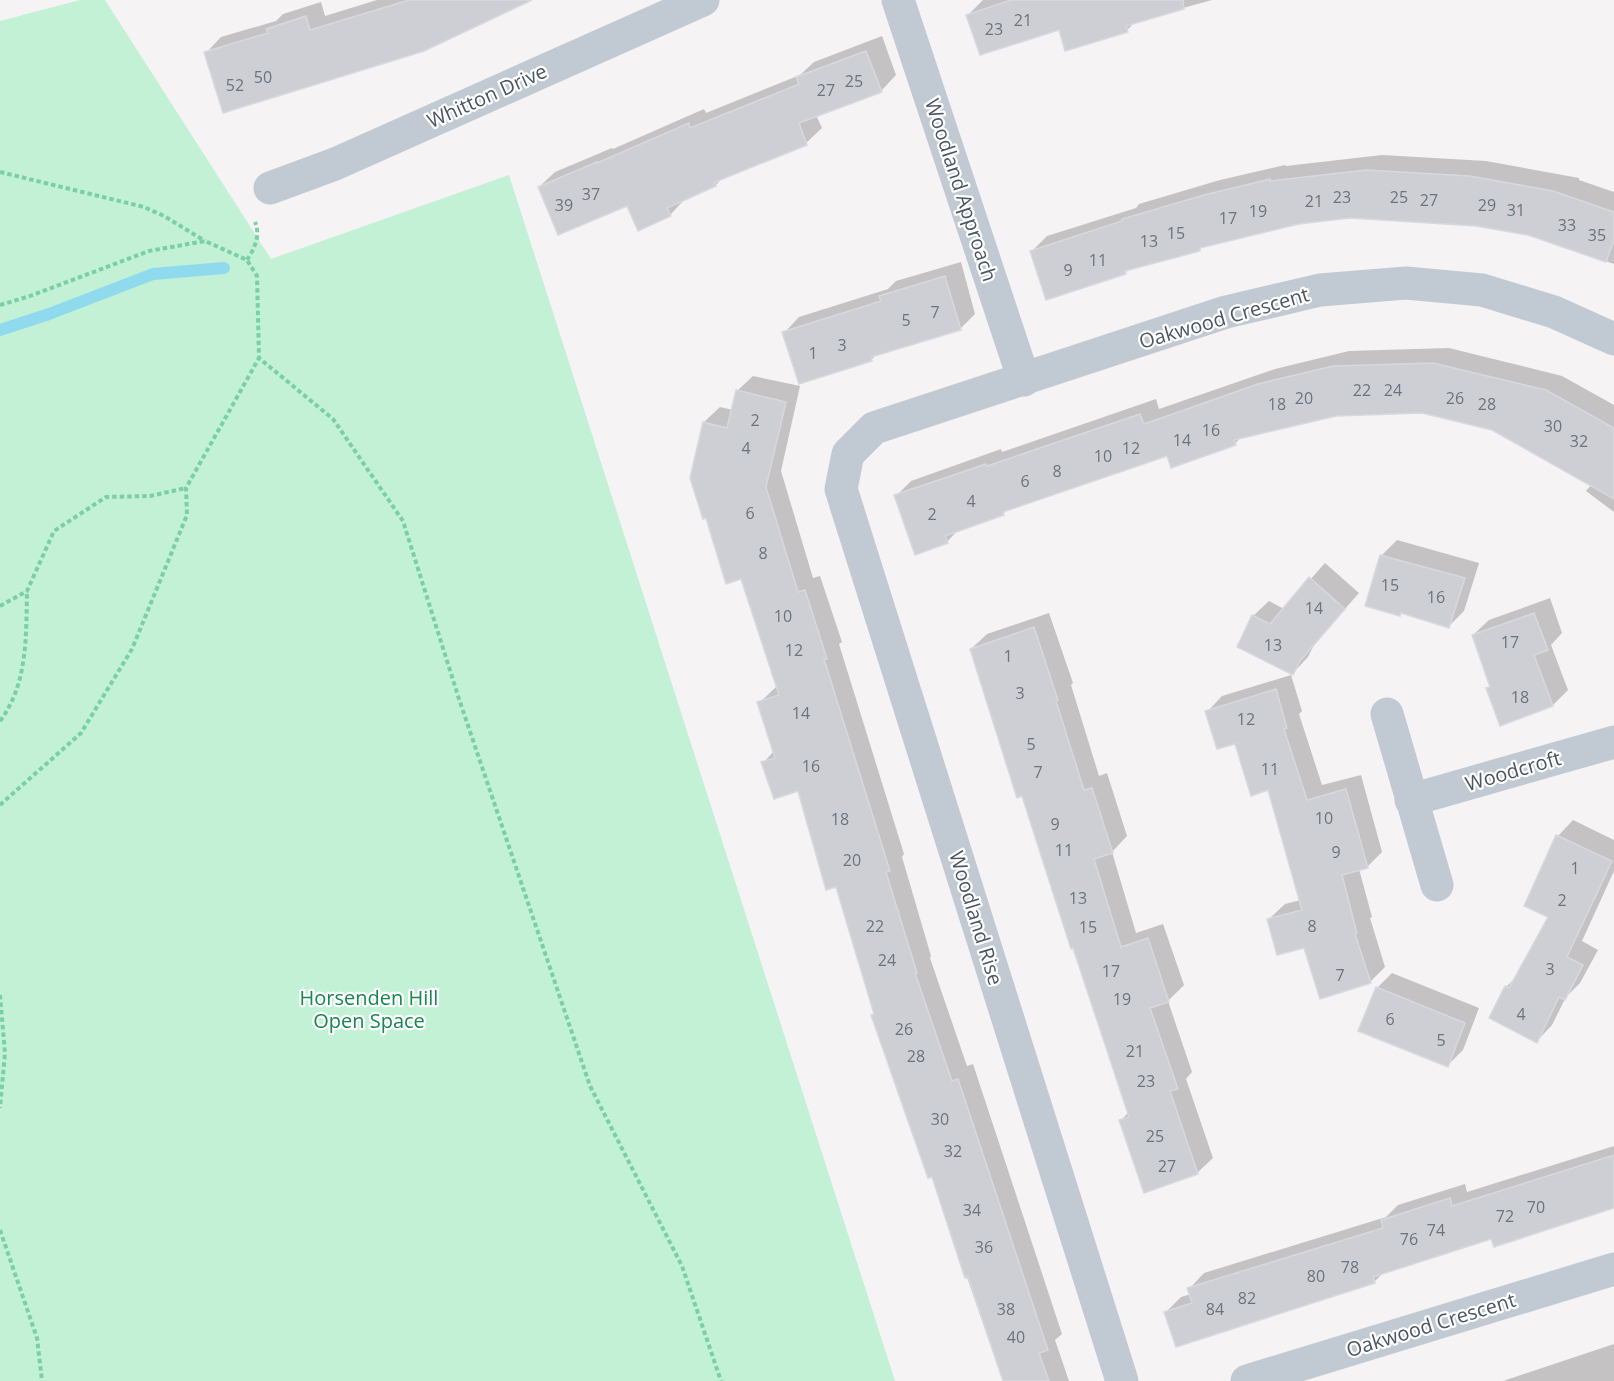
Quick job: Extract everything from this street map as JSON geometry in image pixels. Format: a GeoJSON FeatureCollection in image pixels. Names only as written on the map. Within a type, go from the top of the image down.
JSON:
{"type":"FeatureCollection","features":[{"type":"Feature","properties":{"kind":"street","name":"Whitton Drive"},"geometry":{"type":"LineString","coordinates":[[270,188],[335,164],[703,0]]}},
{"type":"Feature","properties":{"kind":"street","name":"Woodland Approach"},"geometry":{"type":"LineString","coordinates":[[898,0],[1024,380]]}},
{"type":"Feature","properties":{"kind":"street","name":"Oakwood Crescent"},"geometry":{"type":"LineString","coordinates":[[848,454],[874,428],[1226,312],[1320,290],[1406,283],[1482,290],[1554,312],[1614,339]]}},
{"type":"Feature","properties":{"kind":"street","name":"Woodland Rise"},"geometry":{"type":"LineString","coordinates":[[848,454],[841,489],[1122,1381]]}},
{"type":"Feature","properties":{"kind":"street"},"geometry":{"type":"LineString","coordinates":[[1387,714],[1437,885]]}},
{"type":"Feature","properties":{"kind":"street","name":"Woodcroft"},"geometry":{"type":"LineString","coordinates":[[1411,800],[1614,742]]}},
{"type":"Feature","properties":{"kind":"street","name":"Oakwood Crescent"},"geometry":{"type":"LineString","coordinates":[[1247,1381],[1614,1269]]}},
{"type":"Feature","properties":{"kind":"path"},"geometry":{"type":"LineString","coordinates":[[0,172],[144,207],[247,261],[256,276],[259,358],[186,488],[187,515],[132,649],[81,733],[0,805]]}},
{"type":"Feature","properties":{"kind":"path"},"geometry":{"type":"LineString","coordinates":[[247,261],[256,245],[257,226]]}},
{"type":"Feature","properties":{"kind":"path"},"geometry":{"type":"LineString","coordinates":[[0,305],[149,251],[205,241]]}},
{"type":"Feature","properties":{"kind":"path"},"geometry":{"type":"LineString","coordinates":[[259,358],[333,419],[403,521],[459,699],[590,1086],[682,1266],[722,1381]]}},
{"type":"Feature","properties":{"kind":"path"},"geometry":{"type":"LineString","coordinates":[[0,722],[10,708],[26,655],[27,591],[54,531],[106,497],[150,496],[186,488]]}},
{"type":"Feature","properties":{"kind":"path"},"geometry":{"type":"LineString","coordinates":[[0,606],[27,591]]}},
{"type":"Feature","properties":{"kind":"path"},"geometry":{"type":"LineString","coordinates":[[0,995],[6,1053],[0,1108]]}},
{"type":"Feature","properties":{"kind":"path"},"geometry":{"type":"LineString","coordinates":[[0,1230],[38,1338],[42,1381]]}},
{"type":"Feature","properties":{"kind":"green space","name":"Horsenden Hill Open Space"},"geometry":{"type":"Polygon","coordinates":[[[80,0],[105,0],[271,259],[509,175],[895,1381],[0,1381],[0,21],[80,0]]]}},
{"type":"Feature","properties":{"kind":"building"},"geometry":{"type":"Polygon","coordinates":[[[409,0],[532,0],[424,51],[223,113],[204,52],[268,33],[266,29],[306,16],[310,30],[409,0]]]}},
{"type":"Feature","properties":{"kind":"building"},"geometry":{"type":"Polygon","coordinates":[[[1011,0],[1183,0],[1184,9],[1126,26],[1128,32],[1065,51],[1059,30],[980,55],[966,15],[1011,0]]]}},
{"type":"Feature","properties":{"kind":"building"},"geometry":{"type":"Polygon","coordinates":[[[866,51],[882,92],[799,123],[807,145],[715,182],[716,186],[667,208],[671,216],[638,231],[627,206],[558,235],[538,187],[689,123],[690,128],[799,84],[796,77],[866,51]]]}},
{"type":"Feature","properties":{"kind":"building"},"geometry":{"type":"Polygon","coordinates":[[[1366,170],[1470,176],[1553,191],[1614,212],[1614,240],[1606,262],[1528,235],[1476,226],[1350,218],[1299,224],[1200,248],[1200,251],[1125,271],[1126,274],[1046,300],[1030,251],[1122,221],[1122,219],[1270,179],[1270,181],[1366,170]]]}},
{"type":"Feature","properties":{"kind":"building"},"geometry":{"type":"Polygon","coordinates":[[[945,276],[961,330],[871,357],[872,361],[799,384],[782,332],[881,301],[879,296],[945,276]]]}},
{"type":"Feature","properties":{"kind":"building"},"geometry":{"type":"Polygon","coordinates":[[[1433,363],[1546,390],[1614,428],[1614,499],[1492,430],[1422,413],[1336,416],[1234,440],[1236,445],[1171,468],[1167,456],[1003,512],[1004,515],[945,536],[948,543],[915,555],[894,495],[1140,414],[1144,424],[1258,384],[1333,366],[1433,363]]]}},
{"type":"Feature","properties":{"kind":"building"},"geometry":{"type":"Polygon","coordinates":[[[736,390],[786,402],[766,487],[798,592],[805,590],[827,659],[824,659],[890,871],[886,872],[917,973],[915,973],[952,1081],[958,1079],[1048,1350],[1039,1353],[1049,1381],[1003,1381],[968,1277],[965,1278],[932,1177],[928,1178],[871,1015],[874,1014],[836,887],[826,890],[798,791],[774,799],[761,762],[775,758],[757,702],[779,695],[741,579],[726,584],[706,518],[703,519],[690,478],[703,422],[727,428],[736,390]]]}},
{"type":"Feature","properties":{"kind":"building"},"geometry":{"type":"Polygon","coordinates":[[[1380,555],[1465,578],[1449,628],[1401,613],[1400,616],[1365,606],[1380,555]]]}},
{"type":"Feature","properties":{"kind":"building"},"geometry":{"type":"Polygon","coordinates":[[[1309,577],[1345,609],[1300,661],[1293,675],[1237,647],[1252,615],[1270,624],[1309,577]]]}},
{"type":"Feature","properties":{"kind":"building"},"geometry":{"type":"Polygon","coordinates":[[[1534,613],[1548,650],[1534,655],[1553,706],[1500,726],[1486,688],[1490,687],[1472,635],[1534,613]]]}},
{"type":"Feature","properties":{"kind":"building"},"geometry":{"type":"Polygon","coordinates":[[[1034,627],[1084,790],[1092,788],[1113,853],[1094,859],[1121,947],[1148,938],[1169,1002],[1150,1008],[1178,1089],[1170,1091],[1198,1174],[1144,1193],[1119,1120],[1129,1117],[1073,948],[1071,949],[1022,796],[1017,798],[970,649],[1034,627]]]}},
{"type":"Feature","properties":{"kind":"building"},"geometry":{"type":"Polygon","coordinates":[[[1276,689],[1287,728],[1284,729],[1307,800],[1346,789],[1368,868],[1342,875],[1357,933],[1355,934],[1371,983],[1320,999],[1304,948],[1277,955],[1267,919],[1302,910],[1268,790],[1251,796],[1235,744],[1217,749],[1205,711],[1276,689]]]}},
{"type":"Feature","properties":{"kind":"building"},"geometry":{"type":"Polygon","coordinates":[[[1556,835],[1612,861],[1567,957],[1583,965],[1565,1000],[1559,997],[1537,1043],[1489,1018],[1505,986],[1509,988],[1548,917],[1524,906],[1556,835]]]}},
{"type":"Feature","properties":{"kind":"building"},"geometry":{"type":"Polygon","coordinates":[[[1376,987],[1465,1023],[1448,1067],[1358,1031],[1376,987]]]}},
{"type":"Feature","properties":{"kind":"building"},"geometry":{"type":"Polygon","coordinates":[[[1614,1155],[1614,1208],[1494,1247],[1491,1239],[1373,1277],[1375,1283],[1176,1347],[1164,1312],[1192,1303],[1187,1288],[1383,1228],[1381,1220],[1450,1198],[1452,1206],[1614,1155]]]}},
{"type":"Feature","properties":{"kind":"waterway"},"geometry":{"type":"LineString","coordinates":[[0,330],[49,314],[153,274],[224,268]]}}]}
